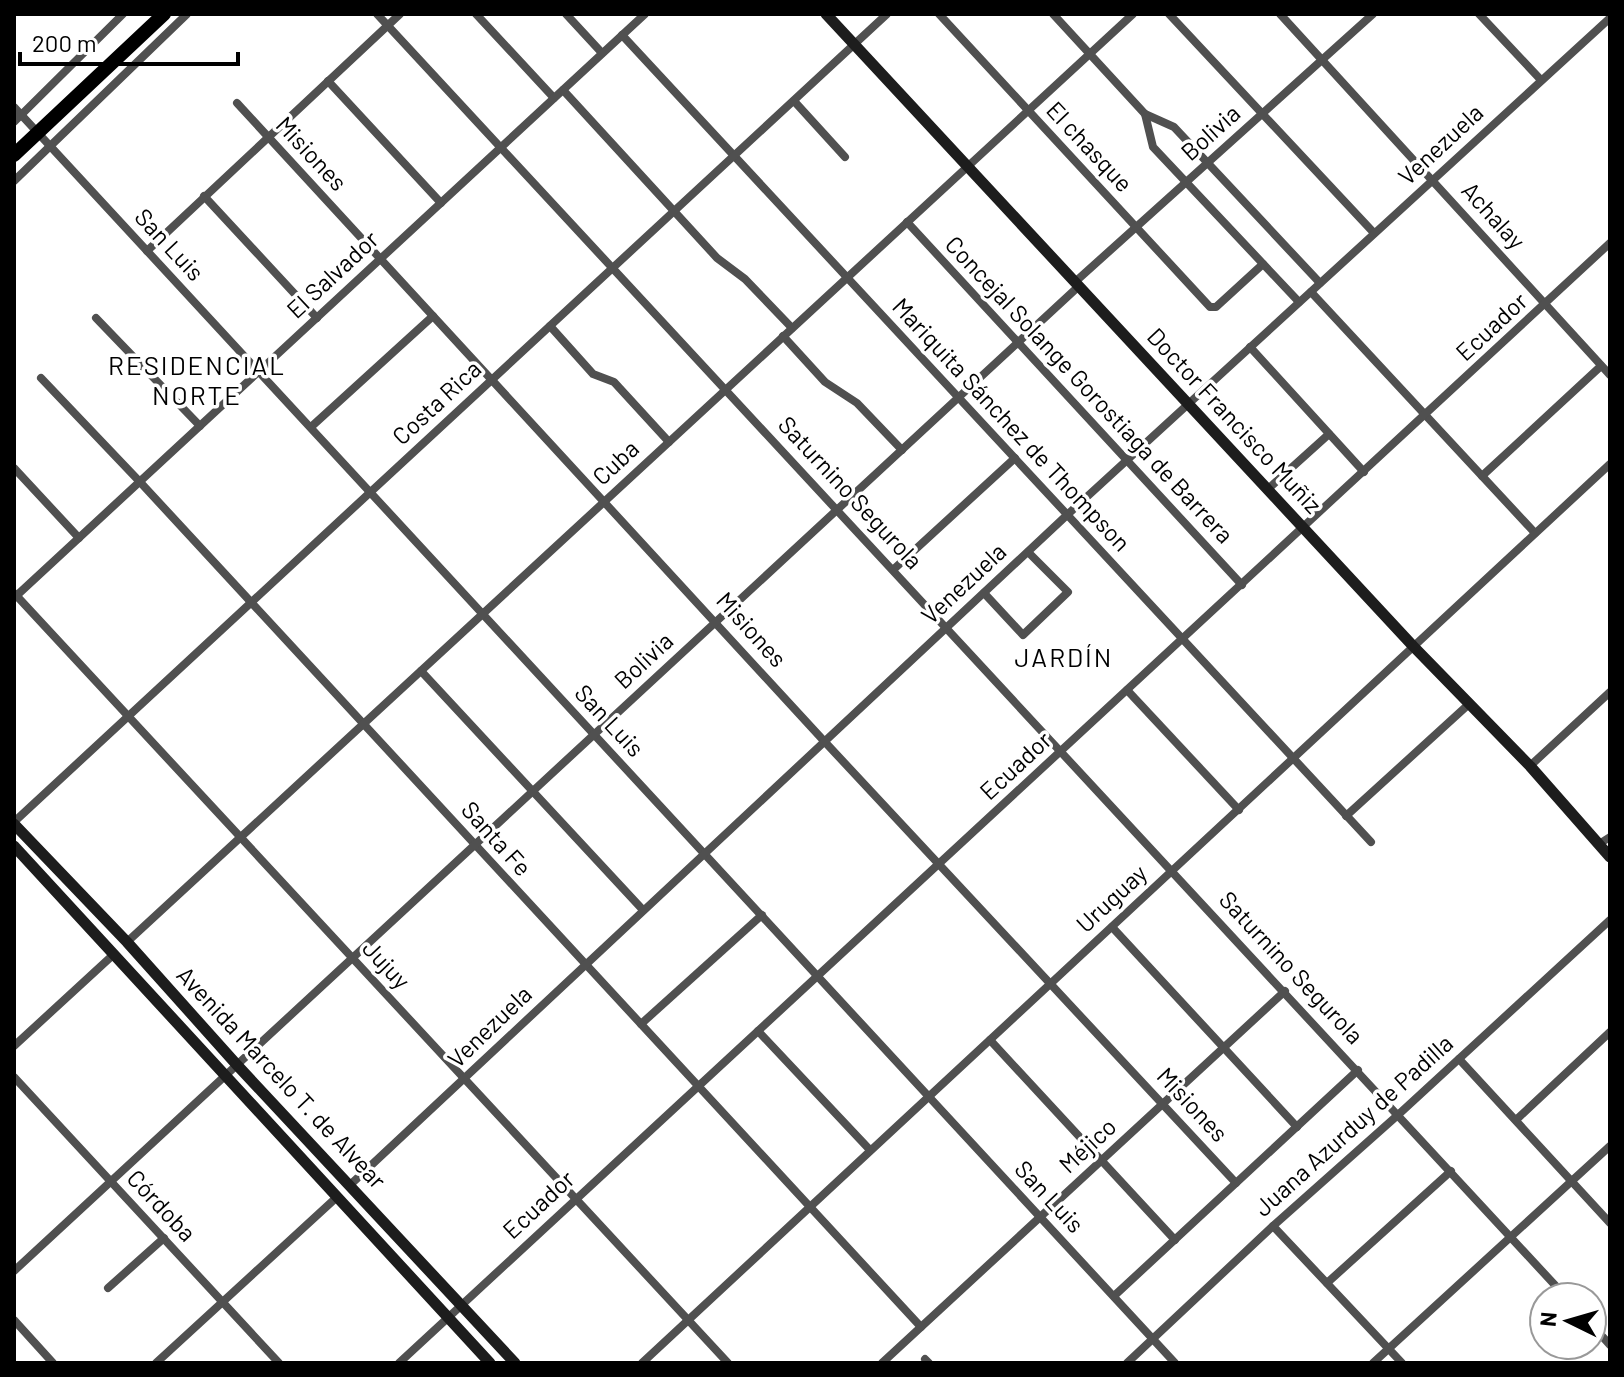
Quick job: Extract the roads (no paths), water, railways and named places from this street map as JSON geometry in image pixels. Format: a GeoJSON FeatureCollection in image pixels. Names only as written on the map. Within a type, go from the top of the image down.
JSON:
{"type":"FeatureCollection","features":[{"type":"Feature","properties":{"kind":"highway"},"geometry":{"type":"LineString","coordinates":[[14,155],[155,17]]}},
{"type":"Feature","properties":{"kind":"main road","name":"Doctor Francisco Muñiz"},"geometry":{"type":"LineString","coordinates":[[826,14],[1413,646],[1530,766],[1610,857]]}},
{"type":"Feature","properties":{"kind":"main road","name":"Avenida Marcelo T. de Alvear"},"geometry":{"type":"LineString","coordinates":[[14,823],[515,1363]]}},
{"type":"Feature","properties":{"kind":"main road","name":"Avenida Marcelo T. de Alvear"},"geometry":{"type":"LineString","coordinates":[[14,846],[490,1363]]}},
{"type":"Feature","properties":{"kind":"street"},"geometry":{"type":"LineString","coordinates":[[18,118],[123,14]]}},
{"type":"Feature","properties":{"kind":"street"},"geometry":{"type":"LineString","coordinates":[[14,181],[187,14]]}},
{"type":"Feature","properties":{"kind":"street","name":"Saturnino Segurola"},"geometry":{"type":"LineString","coordinates":[[377,14],[1552,1281]]}},
{"type":"Feature","properties":{"kind":"street"},"geometry":{"type":"LineString","coordinates":[[147,251],[400,14]]}},
{"type":"Feature","properties":{"kind":"street"},"geometry":{"type":"LineString","coordinates":[[476,14],[554,98]]}},
{"type":"Feature","properties":{"kind":"street"},"geometry":{"type":"LineString","coordinates":[[566,14],[602,53]]}},
{"type":"Feature","properties":{"kind":"street","name":"Costa Rica"},"geometry":{"type":"LineString","coordinates":[[14,823],[887,14]]}},
{"type":"Feature","properties":{"kind":"street","name":"El chasque"},"geometry":{"type":"LineString","coordinates":[[939,14],[1210,307],[1216,307],[1263,264]]}},
{"type":"Feature","properties":{"kind":"street"},"geometry":{"type":"LineString","coordinates":[[1053,14],[1145,114],[1174,127],[1320,283]]}},
{"type":"Feature","properties":{"kind":"street","name":"Cuba"},"geometry":{"type":"LineString","coordinates":[[127,942],[1133,14]]}},
{"type":"Feature","properties":{"kind":"street"},"geometry":{"type":"LineString","coordinates":[[1169,14],[1374,233]]}},
{"type":"Feature","properties":{"kind":"street","name":"Achalay"},"geometry":{"type":"LineString","coordinates":[[1280,14],[1610,375]]}},
{"type":"Feature","properties":{"kind":"street","name":"Bolivia"},"geometry":{"type":"LineString","coordinates":[[14,1271],[1018,343],[1136,227],[1373,14]]}},
{"type":"Feature","properties":{"kind":"street"},"geometry":{"type":"LineString","coordinates":[[1479,14],[1541,80]]}},
{"type":"Feature","properties":{"kind":"street","name":"El Salvador"},"geometry":{"type":"LineString","coordinates":[[15,596],[563,90],[640,15]]}},
{"type":"Feature","properties":{"kind":"street","name":"Venezuela"},"geometry":{"type":"LineString","coordinates":[[350,1185],[1126,460],[1610,18]]}},
{"type":"Feature","properties":{"kind":"street","name":"Mariquita Sánchez de Thompson"},"geometry":{"type":"LineString","coordinates":[[622,35],[1371,842]]}},
{"type":"Feature","properties":{"kind":"street"},"geometry":{"type":"LineString","coordinates":[[328,81],[441,203]]}},
{"type":"Feature","properties":{"kind":"street"},"geometry":{"type":"LineString","coordinates":[[563,90],[717,258],[745,279],[792,328]]}},
{"type":"Feature","properties":{"kind":"street"},"geometry":{"type":"LineString","coordinates":[[794,101],[845,157]]}},
{"type":"Feature","properties":{"kind":"street","name":"Misiones"},"geometry":{"type":"LineString","coordinates":[[237,103],[1236,1183]]}},
{"type":"Feature","properties":{"kind":"street","name":"San Luis"},"geometry":{"type":"LineString","coordinates":[[14,107],[18,118],[37,134],[259,371],[1175,1363]]}},
{"type":"Feature","properties":{"kind":"street"},"geometry":{"type":"LineString","coordinates":[[1145,114],[1153,147],[1299,302]]}},
{"type":"Feature","properties":{"kind":"street"},"geometry":{"type":"LineString","coordinates":[[204,196],[317,318]]}},
{"type":"Feature","properties":{"kind":"street","name":"Concejal Solange Gorostiaga de Barrera"},"geometry":{"type":"LineString","coordinates":[[907,222],[1242,585]]}},
{"type":"Feature","properties":{"kind":"street","name":"Ecuador"},"geometry":{"type":"LineString","coordinates":[[399,1363],[1610,243]]}},
{"type":"Feature","properties":{"kind":"street"},"geometry":{"type":"LineString","coordinates":[[1311,292],[1535,533]]}},
{"type":"Feature","properties":{"kind":"street"},"geometry":{"type":"LineString","coordinates":[[311,427],[433,316]]}},
{"type":"Feature","properties":{"kind":"street"},"geometry":{"type":"LineString","coordinates":[[96,318],[200,426]]}},
{"type":"Feature","properties":{"kind":"street"},"geometry":{"type":"LineString","coordinates":[[550,326],[593,374],[614,382],[669,442]]}},
{"type":"Feature","properties":{"kind":"street"},"geometry":{"type":"LineString","coordinates":[[783,336],[825,382],[857,403],[902,450]]}},
{"type":"Feature","properties":{"kind":"street"},"geometry":{"type":"LineString","coordinates":[[1250,347],[1364,472]]}},
{"type":"Feature","properties":{"kind":"street"},"geometry":{"type":"LineString","coordinates":[[1482,476],[1601,366]]}},
{"type":"Feature","properties":{"kind":"street","name":"Santa Fe"},"geometry":{"type":"LineString","coordinates":[[41,378],[921,1327]]}},
{"type":"Feature","properties":{"kind":"street"},"geometry":{"type":"LineString","coordinates":[[1268,489],[1329,434]]}},
{"type":"Feature","properties":{"kind":"street"},"geometry":{"type":"LineString","coordinates":[[894,569],[1015,458]]}},
{"type":"Feature","properties":{"kind":"street","name":"Uruguay"},"geometry":{"type":"LineString","coordinates":[[642,1363],[1610,464]]}},
{"type":"Feature","properties":{"kind":"street"},"geometry":{"type":"LineString","coordinates":[[14,468],[79,538]]}},
{"type":"Feature","properties":{"kind":"street"},"geometry":{"type":"LineString","coordinates":[[984,593],[1023,635],[1068,592],[1028,552]]}},
{"type":"Feature","properties":{"kind":"street","name":"Jujuy"},"geometry":{"type":"LineString","coordinates":[[15,596],[728,1363]]}},
{"type":"Feature","properties":{"kind":"street"},"geometry":{"type":"LineString","coordinates":[[421,671],[643,910]]}},
{"type":"Feature","properties":{"kind":"street"},"geometry":{"type":"LineString","coordinates":[[1127,690],[1239,810]]}},
{"type":"Feature","properties":{"kind":"street"},"geometry":{"type":"LineString","coordinates":[[1530,766],[1610,692]]}},
{"type":"Feature","properties":{"kind":"street"},"geometry":{"type":"LineString","coordinates":[[1346,816],[1469,704]]}},
{"type":"Feature","properties":{"kind":"street"},"geometry":{"type":"LineString","coordinates":[[1599,844],[1610,837]]}},
{"type":"Feature","properties":{"kind":"street"},"geometry":{"type":"LineString","coordinates":[[641,1024],[762,915]]}},
{"type":"Feature","properties":{"kind":"street","name":"Juana Azurduy de Padilla"},"geometry":{"type":"LineString","coordinates":[[1127,1363],[1610,920]]}},
{"type":"Feature","properties":{"kind":"street"},"geometry":{"type":"LineString","coordinates":[[1112,927],[1297,1127]]}},
{"type":"Feature","properties":{"kind":"street"},"geometry":{"type":"LineString","coordinates":[[14,1046],[113,955]]}},
{"type":"Feature","properties":{"kind":"street","name":"Méjico"},"geometry":{"type":"LineString","coordinates":[[882,1363],[1285,991]]}},
{"type":"Feature","properties":{"kind":"street"},"geometry":{"type":"LineString","coordinates":[[758,1031],[870,1150]]}},
{"type":"Feature","properties":{"kind":"street"},"geometry":{"type":"LineString","coordinates":[[1516,1120],[1610,1032]]}},
{"type":"Feature","properties":{"kind":"street"},"geometry":{"type":"LineString","coordinates":[[990,1040],[1175,1240]]}},
{"type":"Feature","properties":{"kind":"street"},"geometry":{"type":"LineString","coordinates":[[1459,1059],[1610,1223]]}},
{"type":"Feature","properties":{"kind":"street"},"geometry":{"type":"LineString","coordinates":[[1114,1296],[1358,1070]]}},
{"type":"Feature","properties":{"kind":"street","name":"Córdoba"},"geometry":{"type":"LineString","coordinates":[[14,1077],[279,1363]]}},
{"type":"Feature","properties":{"kind":"street"},"geometry":{"type":"LineString","coordinates":[[1373,1363],[1610,1146]]}},
{"type":"Feature","properties":{"kind":"street"},"geometry":{"type":"LineString","coordinates":[[1327,1283],[1451,1171]]}},
{"type":"Feature","properties":{"kind":"street"},"geometry":{"type":"LineString","coordinates":[[156,1363],[337,1197]]}},
{"type":"Feature","properties":{"kind":"street"},"geometry":{"type":"LineString","coordinates":[[1273,1226],[1402,1363]]}},
{"type":"Feature","properties":{"kind":"street"},"geometry":{"type":"LineString","coordinates":[[108,1288],[164,1238]]}},
{"type":"Feature","properties":{"kind":"street"},"geometry":{"type":"LineString","coordinates":[[14,1320],[53,1363]]}},
{"type":"Feature","properties":{"kind":"street"},"geometry":{"type":"LineString","coordinates":[[1141,1363],[1143,1349]]}},
{"type":"Feature","properties":{"kind":"district","name":"RESIDENCIAL NORTE"},"geometry":{"type":"Point","coordinates":[197,381]}},
{"type":"Feature","properties":{"kind":"district","name":"JARDÍN"},"geometry":{"type":"Point","coordinates":[1064,658]}}]}
